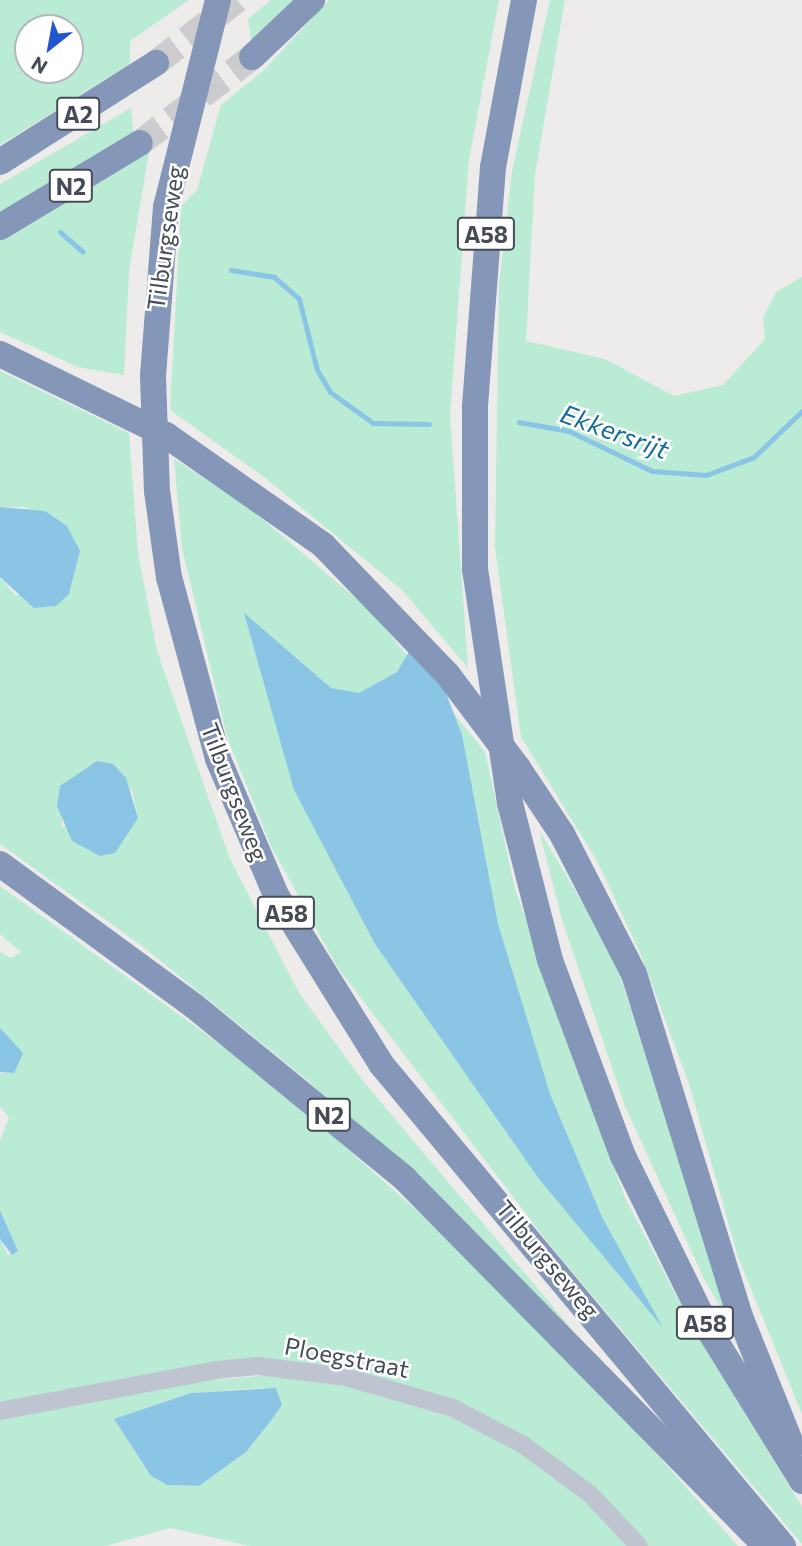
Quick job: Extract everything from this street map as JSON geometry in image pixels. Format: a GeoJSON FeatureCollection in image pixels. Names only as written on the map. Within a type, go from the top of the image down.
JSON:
{"type":"FeatureCollection","features":[{"type":"Feature","properties":{"kind":"highway","name":"Tilburgseweg"},"geometry":{"type":"LineString","coordinates":[[218,0],[181,131],[153,317],[157,491],[189,661],[249,834],[276,895],[381,1064],[783,1546]]}},
{"type":"Feature","properties":{"kind":"highway"},"geometry":{"type":"LineString","coordinates":[[252,57],[312,0]]}},
{"type":"Feature","properties":{"kind":"highway","name":"A58"},"geometry":{"type":"LineString","coordinates":[[524,0],[493,167],[475,408],[475,569],[510,803],[550,960],[623,1157],[707,1327],[802,1481]]}},
{"type":"Feature","properties":{"kind":"highway","name":"A2"},"geometry":{"type":"LineString","coordinates":[[0,162],[156,63]]}},
{"type":"Feature","properties":{"kind":"highway","name":"N2"},"geometry":{"type":"LineString","coordinates":[[0,227],[140,143]]}},
{"type":"Feature","properties":{"kind":"highway","name":"A58"},"geometry":{"type":"LineString","coordinates":[[0,354],[104,402],[209,462],[323,545],[397,617],[518,768],[597,902],[634,974],[741,1319],[802,1474]]}},
{"type":"Feature","properties":{"kind":"highway","name":"N2"},"geometry":{"type":"LineString","coordinates":[[0,864],[194,1006],[405,1179],[767,1546]]}},
{"type":"Feature","properties":{"kind":"street","name":"Ploegstraat"},"geometry":{"type":"LineString","coordinates":[[0,1410],[244,1368],[346,1377],[453,1408],[522,1444],[590,1494],[639,1546]]}},
{"type":"Feature","properties":{"kind":"green space"},"geometry":{"type":"Polygon","coordinates":[[[0,0],[189,0],[130,41],[130,64],[0,145],[0,0]]]}},
{"type":"Feature","properties":{"kind":"green space"},"geometry":{"type":"Polygon","coordinates":[[[271,0],[300,0],[252,47],[248,19],[271,0]]]}},
{"type":"Feature","properties":{"kind":"green space"},"geometry":{"type":"Polygon","coordinates":[[[329,0],[499,0],[469,160],[450,415],[468,668],[402,590],[264,477],[170,410],[181,206],[197,190],[221,105],[264,70],[329,0]]]}},
{"type":"Feature","properties":{"kind":"green space"},"geometry":{"type":"Polygon","coordinates":[[[550,0],[565,0],[535,174],[526,341],[605,359],[674,396],[723,385],[765,339],[763,317],[776,292],[802,277],[802,1414],[738,1257],[689,1084],[641,955],[597,861],[521,737],[495,547],[499,284],[512,171],[550,0]]]}},
{"type":"Feature","properties":{"kind":"green space"},"geometry":{"type":"Polygon","coordinates":[[[131,108],[134,140],[0,215],[0,184],[131,108]]]}},
{"type":"Feature","properties":{"kind":"green space"},"geometry":{"type":"Polygon","coordinates":[[[149,152],[129,271],[124,375],[78,367],[0,332],[0,238],[149,152]]]}},
{"type":"Feature","properties":{"kind":"green space"},"geometry":{"type":"Polygon","coordinates":[[[0,371],[129,433],[138,553],[157,651],[230,859],[299,993],[363,1081],[576,1334],[307,1080],[146,949],[0,844],[0,577],[15,595],[69,594],[80,552],[25,507],[0,507],[0,371]],[[60,786],[62,827],[138,818],[132,790],[60,786]]]}},
{"type":"Feature","properties":{"kind":"green space"},"geometry":{"type":"Polygon","coordinates":[[[174,459],[245,504],[372,612],[485,752],[515,889],[625,1198],[695,1331],[802,1507],[802,1544],[553,1249],[338,968],[271,846],[227,737],[182,548],[174,459]]]}},
{"type":"Feature","properties":{"kind":"green space"},"geometry":{"type":"Polygon","coordinates":[[[539,830],[612,952],[740,1340],[704,1279],[625,1106],[562,920],[539,830]]]}},
{"type":"Feature","properties":{"kind":"green space"},"geometry":{"type":"Polygon","coordinates":[[[0,886],[267,1078],[457,1246],[596,1385],[738,1546],[647,1546],[456,1401],[348,1370],[300,1363],[0,1405],[0,1239],[8,1255],[18,1251],[0,1210],[0,1141],[9,1117],[0,1107],[0,1073],[14,1073],[0,1028],[0,952],[11,958],[21,952],[0,934],[0,886]]]}},
{"type":"Feature","properties":{"kind":"green space"},"geometry":{"type":"Polygon","coordinates":[[[272,1375],[345,1384],[451,1414],[518,1450],[585,1499],[632,1546],[250,1546],[171,1528],[105,1546],[0,1546],[0,1419],[189,1382],[272,1375]],[[265,1388],[191,1393],[114,1419],[151,1476],[167,1485],[199,1486],[246,1452],[282,1405],[265,1388]]]}},
{"type":"Feature","properties":{"kind":"water"},"geometry":{"type":"Polygon","coordinates":[[[0,507],[45,511],[67,526],[80,551],[69,594],[56,606],[34,608],[0,577],[0,507]]]}},
{"type":"Feature","properties":{"kind":"water"},"geometry":{"type":"Polygon","coordinates":[[[244,613],[331,688],[359,693],[397,672],[422,630],[462,735],[498,924],[550,1094],[602,1217],[663,1328],[539,1179],[375,944],[294,790],[244,613]]]}},
{"type":"Feature","properties":{"kind":"water"},"geometry":{"type":"Polygon","coordinates":[[[97,761],[113,764],[126,778],[138,818],[115,853],[100,856],[72,841],[57,806],[60,786],[97,761]]]}},
{"type":"Feature","properties":{"kind":"water"},"geometry":{"type":"Polygon","coordinates":[[[0,1028],[23,1053],[14,1073],[0,1072],[0,1028]]]}},
{"type":"Feature","properties":{"kind":"water"},"geometry":{"type":"Polygon","coordinates":[[[0,1210],[18,1251],[12,1255],[0,1239],[0,1210]]]}},
{"type":"Feature","properties":{"kind":"water"},"geometry":{"type":"Polygon","coordinates":[[[276,1388],[282,1405],[269,1423],[246,1452],[199,1486],[167,1485],[151,1476],[114,1419],[191,1393],[276,1388]]]}},
{"type":"Feature","properties":{"kind":"waterway","name":"Ekkersrijt"},"geometry":{"type":"LineString","coordinates":[[60,232],[83,252]]}},
{"type":"Feature","properties":{"kind":"waterway","name":"Ekkersrijt"},"geometry":{"type":"LineString","coordinates":[[231,270],[274,277],[299,299],[317,370],[330,392],[373,423],[429,424]]}},
{"type":"Feature","properties":{"kind":"waterway","name":"Ekkersrijt"},"geometry":{"type":"LineString","coordinates":[[519,422],[569,431],[652,471],[706,475],[754,457],[802,411]]}},
{"type":"Feature","properties":{"kind":"tunnel"},"geometry":{"type":"LineString","coordinates":[[156,63],[237,0]]}},
{"type":"Feature","properties":{"kind":"tunnel"},"geometry":{"type":"LineString","coordinates":[[140,143],[252,57]]}}]}
